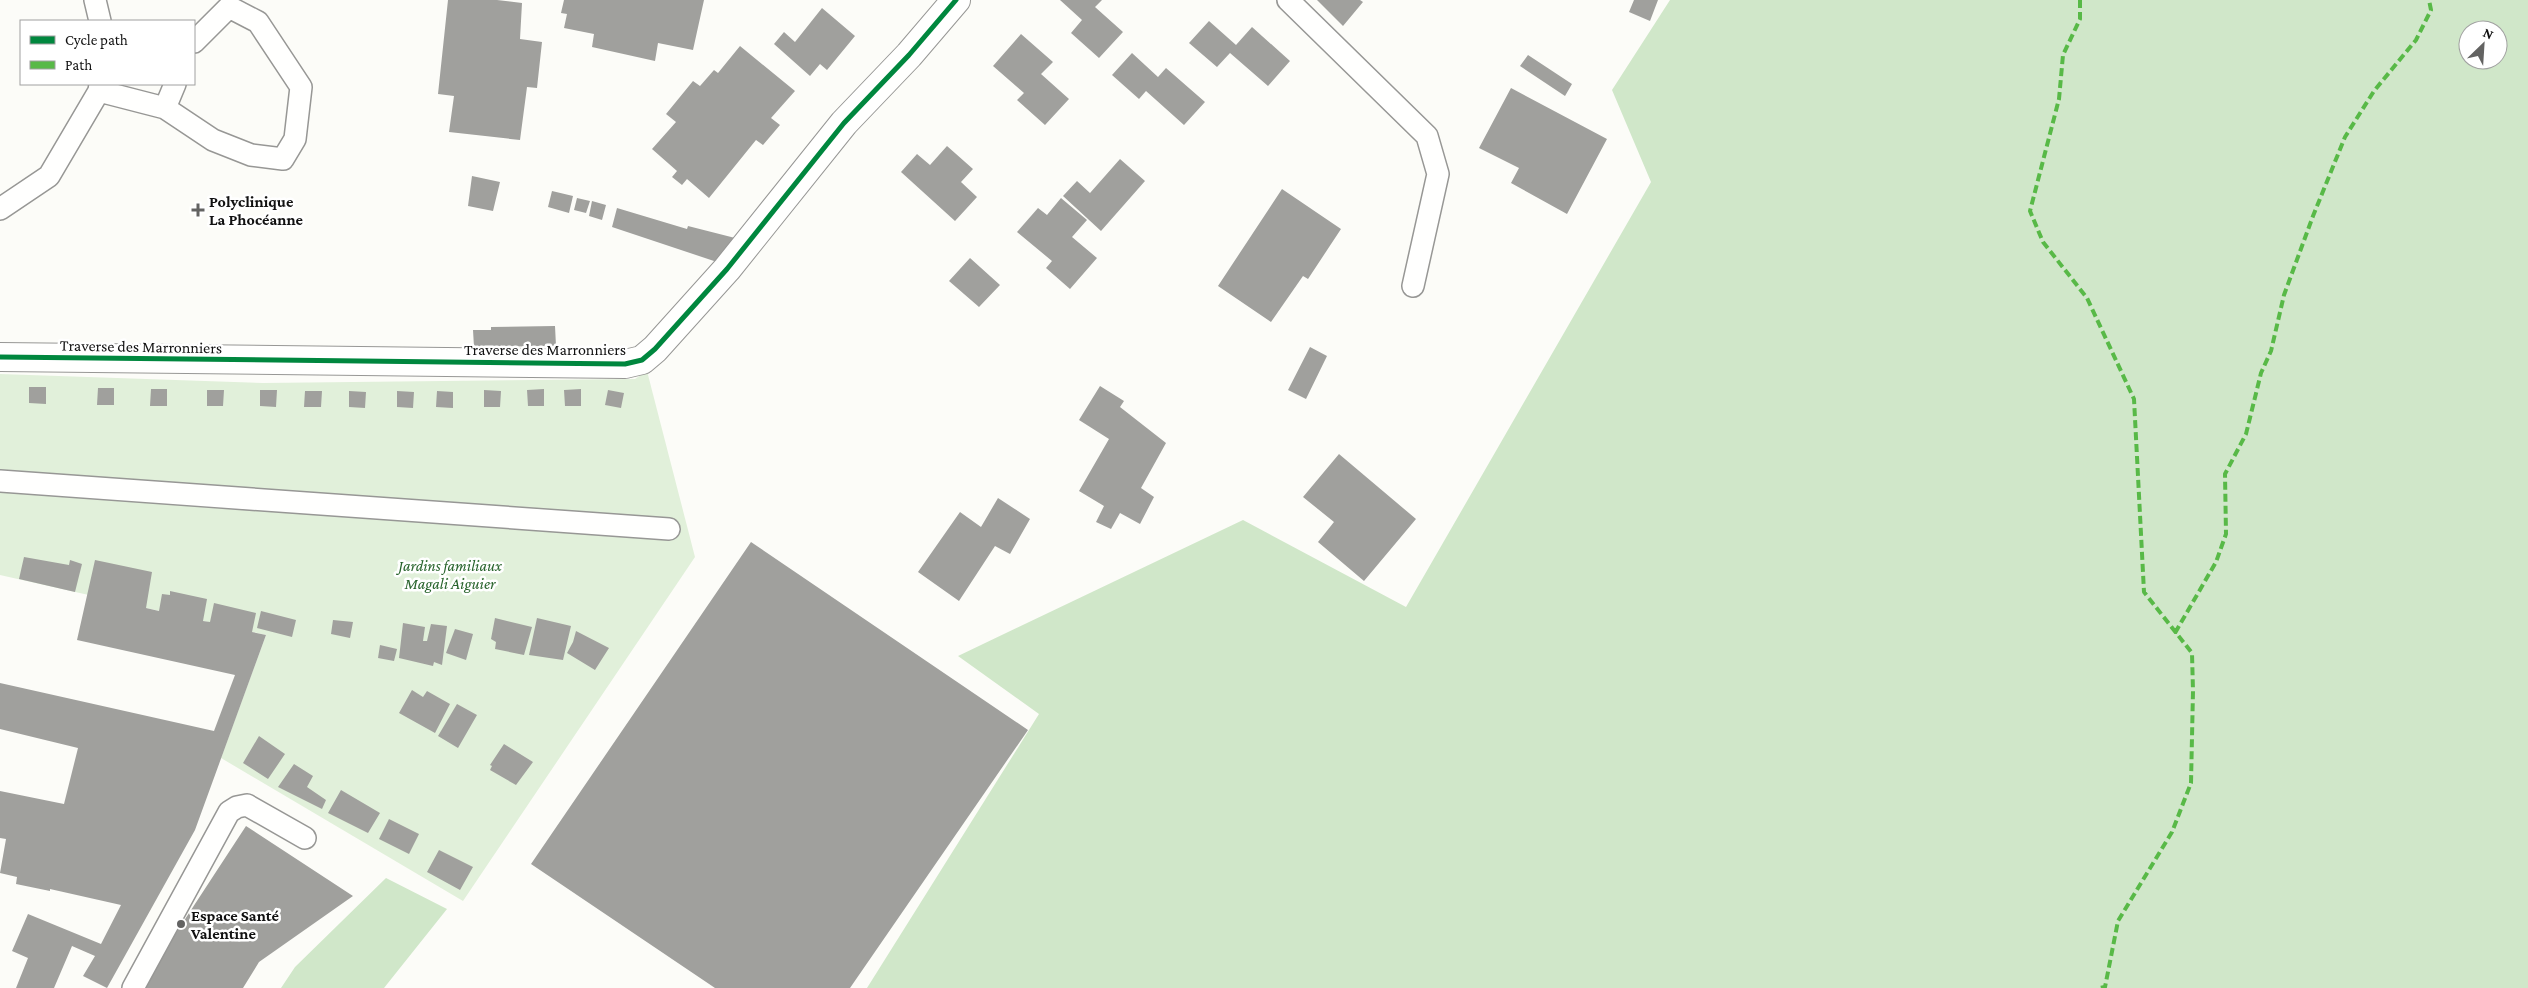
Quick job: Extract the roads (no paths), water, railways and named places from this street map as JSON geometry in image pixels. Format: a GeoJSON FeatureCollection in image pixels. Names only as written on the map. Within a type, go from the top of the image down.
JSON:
{"type":"FeatureCollection","features":[{"type":"Feature","properties":{"kind":"street","name":"Traverse des Marronniers"},"geometry":{"type":"LineString","coordinates":[[0,357],[625,364],[642,360],[655,349],[727,269],[844,123],[909,55],[956,0]]}},
{"type":"Feature","properties":{"kind":"lane"},"geometry":{"type":"LineString","coordinates":[[95,0],[100,20]]}},
{"type":"Feature","properties":{"kind":"lane"},"geometry":{"type":"LineString","coordinates":[[1288,0],[1428,136],[1438,174],[1413,286]]}},
{"type":"Feature","properties":{"kind":"lane"},"geometry":{"type":"LineString","coordinates":[[0,209],[49,176],[100,88],[165,108],[213,140],[251,154],[283,159],[295,139],[301,87],[258,22],[229,7],[195,41]]}},
{"type":"Feature","properties":{"kind":"lane"},"geometry":{"type":"LineString","coordinates":[[165,108],[175,85]]}},
{"type":"Feature","properties":{"kind":"lane"},"geometry":{"type":"LineString","coordinates":[[0,481],[668,529]]}},
{"type":"Feature","properties":{"kind":"lane"},"geometry":{"type":"LineString","coordinates":[[133,988],[229,812],[237,807],[247,806],[305,838]]}},
{"type":"Feature","properties":{"kind":"place","name":"Polyclinique La Phocéanne"},"geometry":{"type":"Point","coordinates":[198,210]}},
{"type":"Feature","properties":{"kind":"place","name":"Espace Santé Valentine"},"geometry":{"type":"Point","coordinates":[181,924]}},
{"type":"Feature","properties":{"kind":"park label","name":"Jardins familiaux Magali Aiguier"},"geometry":{"type":"Point","coordinates":[450,574]}}]}
